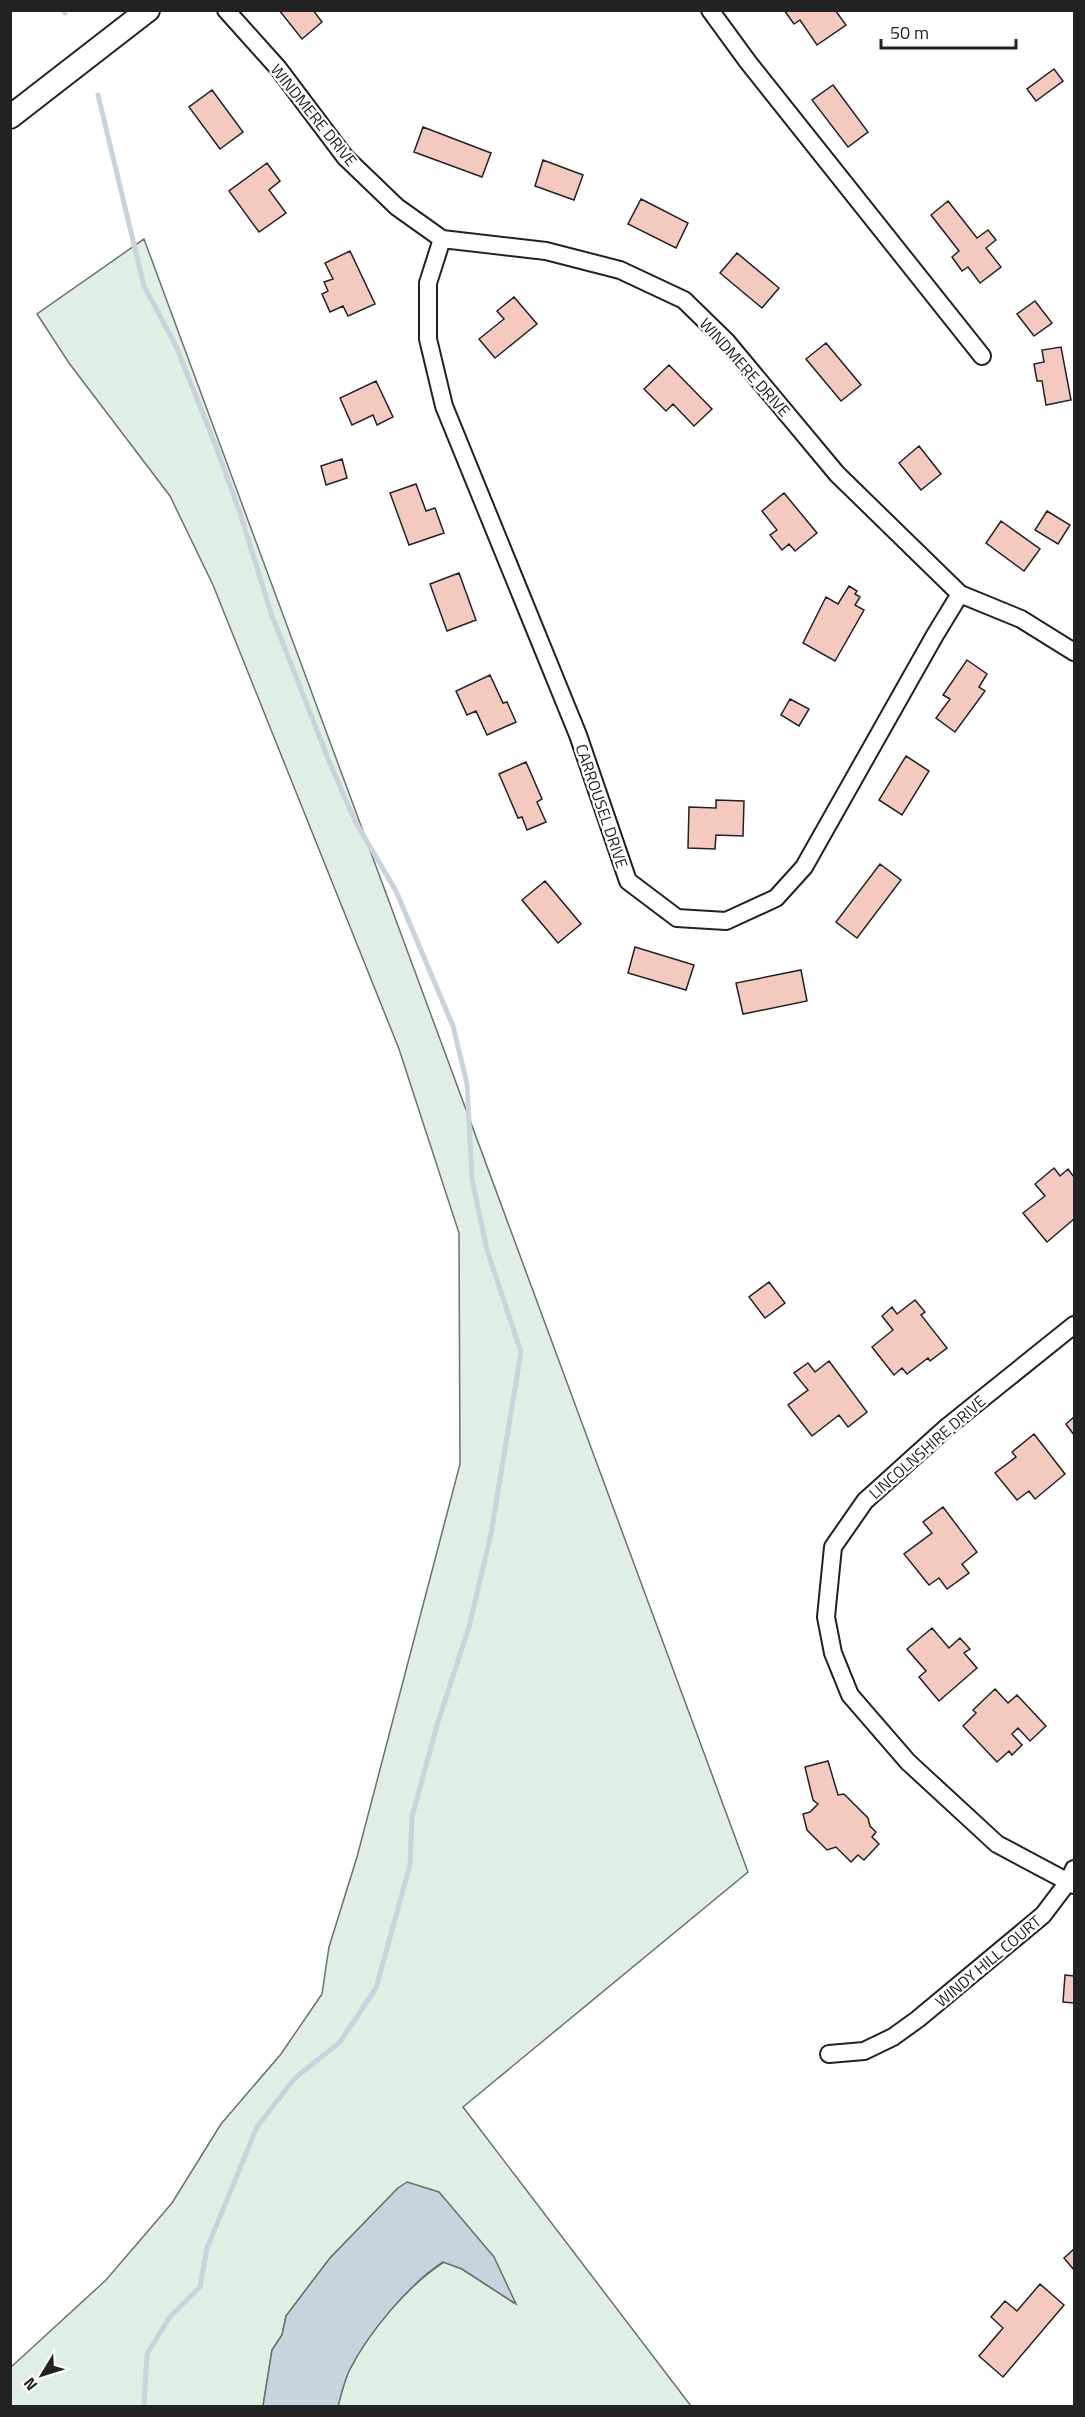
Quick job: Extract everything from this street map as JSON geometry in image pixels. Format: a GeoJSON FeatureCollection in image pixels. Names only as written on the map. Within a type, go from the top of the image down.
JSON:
{"type":"FeatureCollection","features":[{"type":"Feature","properties":{"kind":"main road"},"geometry":{"type":"LineString","coordinates":[[10,117],[148,10]]}},
{"type":"Feature","properties":{"kind":"street","name":"WINDMERE DRIVE"},"geometry":{"type":"LineString","coordinates":[[226,10],[278,68],[345,157],[397,207],[442,239],[546,250],[620,270],[684,300],[727,342],[837,474],[960,594],[1021,619],[1074,652]]}},
{"type":"Feature","properties":{"kind":"street"},"geometry":{"type":"LineString","coordinates":[[710,10],[755,71],[982,356]]}},
{"type":"Feature","properties":{"kind":"street","name":"CARROUSEL DRIVE"},"geometry":{"type":"LineString","coordinates":[[442,239],[428,283],[428,339],[444,406],[578,735],[628,881],[677,918],[726,921],[776,898],[804,867],[934,635],[960,594]]}},
{"type":"Feature","properties":{"kind":"street","name":"LINCOLNSHIRE DRIVE"},"geometry":{"type":"LineString","coordinates":[[1072,1879],[997,1844],[908,1762],[850,1695],[833,1653],[826,1617],[833,1547],[865,1501],[947,1427],[1074,1325]]}},
{"type":"Feature","properties":{"kind":"street","name":"WINDY HILL COURT"},"geometry":{"type":"LineString","coordinates":[[829,2054],[864,2050],[893,2037],[918,2019],[1043,1915],[1072,1879]]}},
{"type":"Feature","properties":{"kind":"green space"},"geometry":{"type":"Polygon","coordinates":[[[144,239],[748,1872],[463,2107],[691,2406],[338,2406],[349,2371],[378,2326],[417,2283],[444,2262],[462,2269],[514,2303],[398,2188],[330,2258],[286,2316],[282,2335],[272,2350],[263,2406],[11,2406],[10,2368],[106,2280],[172,2203],[221,2124],[281,2054],[322,1994],[329,1947],[357,1857],[460,1464],[459,1233],[399,1049],[213,585],[170,496],[69,363],[37,314],[144,239]]]}},
{"type":"Feature","properties":{"kind":"shaded area"},"geometry":{"type":"Polygon","coordinates":[[[407,2182],[439,2192],[494,2257],[516,2304],[462,2269],[443,2262],[416,2283],[367,2341],[349,2371],[338,2406],[263,2406],[272,2350],[282,2335],[286,2316],[330,2258],[398,2188],[407,2182]]]}},
{"type":"Feature","properties":{"kind":"building"},"geometry":{"type":"Polygon","coordinates":[[[279,10],[313,10],[322,22],[302,39],[279,10]]]}},
{"type":"Feature","properties":{"kind":"building"},"geometry":{"type":"Polygon","coordinates":[[[784,10],[835,10],[846,25],[817,45],[800,20],[794,24],[784,10]]]}},
{"type":"Feature","properties":{"kind":"building"},"geometry":{"type":"Polygon","coordinates":[[[1054,69],[1063,81],[1036,101],[1027,89],[1054,69]]]}},
{"type":"Feature","properties":{"kind":"building"},"geometry":{"type":"Polygon","coordinates":[[[833,85],[868,132],[848,147],[812,100],[833,85]]]}},
{"type":"Feature","properties":{"kind":"building"},"geometry":{"type":"Polygon","coordinates":[[[212,90],[243,132],[220,149],[189,107],[212,90]]]}},
{"type":"Feature","properties":{"kind":"building"},"geometry":{"type":"Polygon","coordinates":[[[423,127],[491,153],[482,177],[414,152],[423,127]]]}},
{"type":"Feature","properties":{"kind":"building"},"geometry":{"type":"Polygon","coordinates":[[[543,160],[583,175],[574,200],[535,186],[543,160]]]}},
{"type":"Feature","properties":{"kind":"building"},"geometry":{"type":"Polygon","coordinates":[[[267,163],[280,181],[269,190],[286,213],[259,232],[229,191],[267,163]]]}},
{"type":"Feature","properties":{"kind":"building"},"geometry":{"type":"Polygon","coordinates":[[[641,199],[688,223],[676,248],[628,224],[641,199]]]}},
{"type":"Feature","properties":{"kind":"building"},"geometry":{"type":"Polygon","coordinates":[[[948,201],[977,238],[988,230],[996,240],[986,248],[1001,267],[980,283],[968,267],[962,271],[952,257],[959,251],[931,215],[948,201]]]}},
{"type":"Feature","properties":{"kind":"building"},"geometry":{"type":"Polygon","coordinates":[[[350,251],[375,304],[348,316],[343,306],[330,312],[322,294],[328,291],[324,282],[333,279],[325,263],[350,251]]]}},
{"type":"Feature","properties":{"kind":"building"},"geometry":{"type":"Polygon","coordinates":[[[737,253],[779,288],[762,308],[720,273],[737,253]]]}},
{"type":"Feature","properties":{"kind":"building"},"geometry":{"type":"Polygon","coordinates":[[[514,297],[537,324],[495,358],[479,339],[504,319],[497,311],[514,297]]]}},
{"type":"Feature","properties":{"kind":"building"},"geometry":{"type":"Polygon","coordinates":[[[1035,301],[1052,323],[1034,336],[1017,314],[1035,301]]]}},
{"type":"Feature","properties":{"kind":"building"},"geometry":{"type":"Polygon","coordinates":[[[826,343],[861,385],[841,401],[806,359],[826,343]]]}},
{"type":"Feature","properties":{"kind":"building"},"geometry":{"type":"Polygon","coordinates":[[[1061,347],[1071,400],[1046,405],[1042,381],[1037,381],[1034,364],[1044,362],[1042,350],[1061,347]]]}},
{"type":"Feature","properties":{"kind":"building"},"geometry":{"type":"Polygon","coordinates":[[[669,365],[712,409],[694,426],[673,404],[666,411],[644,389],[669,365]]]}},
{"type":"Feature","properties":{"kind":"building"},"geometry":{"type":"Polygon","coordinates":[[[376,381],[393,417],[377,425],[373,415],[352,425],[340,398],[376,381]]]}},
{"type":"Feature","properties":{"kind":"building"},"geometry":{"type":"Polygon","coordinates":[[[919,446],[941,474],[921,490],[899,463],[919,446]]]}},
{"type":"Feature","properties":{"kind":"building"},"geometry":{"type":"Polygon","coordinates":[[[342,459],[347,478],[326,485],[321,466],[342,459]]]}},
{"type":"Feature","properties":{"kind":"building"},"geometry":{"type":"Polygon","coordinates":[[[416,484],[426,511],[435,508],[444,533],[409,545],[390,493],[416,484]]]}},
{"type":"Feature","properties":{"kind":"building"},"geometry":{"type":"Polygon","coordinates":[[[784,493],[817,533],[795,551],[789,544],[782,550],[770,535],[777,530],[762,511],[784,493]]]}},
{"type":"Feature","properties":{"kind":"building"},"geometry":{"type":"Polygon","coordinates":[[[1047,511],[1070,525],[1058,544],[1035,530],[1047,511]]]}},
{"type":"Feature","properties":{"kind":"building"},"geometry":{"type":"Polygon","coordinates":[[[1001,521],[1040,549],[1024,571],[986,543],[1001,521]]]}},
{"type":"Feature","properties":{"kind":"building"},"geometry":{"type":"Polygon","coordinates":[[[459,573],[476,620],[447,631],[430,584],[459,573]]]}},
{"type":"Feature","properties":{"kind":"building"},"geometry":{"type":"Polygon","coordinates":[[[849,586],[857,591],[855,594],[860,597],[855,605],[864,610],[835,661],[803,643],[826,597],[838,604],[849,586]]]}},
{"type":"Feature","properties":{"kind":"building"},"geometry":{"type":"Polygon","coordinates":[[[967,660],[987,674],[979,687],[985,691],[955,732],[936,718],[950,699],[943,695],[967,660]]]}},
{"type":"Feature","properties":{"kind":"building"},"geometry":{"type":"Polygon","coordinates":[[[490,675],[503,703],[507,702],[516,722],[487,735],[476,711],[467,715],[456,691],[490,675]]]}},
{"type":"Feature","properties":{"kind":"building"},"geometry":{"type":"Polygon","coordinates":[[[790,699],[809,709],[799,726],[781,715],[790,699]]]}},
{"type":"Feature","properties":{"kind":"building"},"geometry":{"type":"Polygon","coordinates":[[[906,756],[929,771],[902,815],[879,800],[906,756]]]}},
{"type":"Feature","properties":{"kind":"building"},"geometry":{"type":"Polygon","coordinates":[[[526,762],[542,799],[537,802],[546,822],[527,830],[522,817],[518,818],[499,774],[526,762]]]}},
{"type":"Feature","properties":{"kind":"building"},"geometry":{"type":"Polygon","coordinates":[[[716,800],[744,801],[743,836],[716,835],[715,849],[688,848],[689,807],[716,808],[716,800]]]}},
{"type":"Feature","properties":{"kind":"building"},"geometry":{"type":"Polygon","coordinates":[[[880,864],[901,880],[857,938],[836,922],[880,864]]]}},
{"type":"Feature","properties":{"kind":"building"},"geometry":{"type":"Polygon","coordinates":[[[545,881],[581,924],[558,943],[522,900],[545,881]]]}},
{"type":"Feature","properties":{"kind":"building"},"geometry":{"type":"Polygon","coordinates":[[[635,947],[694,965],[686,990],[628,973],[635,947]]]}},
{"type":"Feature","properties":{"kind":"building"},"geometry":{"type":"Polygon","coordinates":[[[801,970],[807,1001],[743,1014],[736,983],[801,970]]]}},
{"type":"Feature","properties":{"kind":"building"},"geometry":{"type":"Polygon","coordinates":[[[1054,1168],[1060,1176],[1068,1169],[1074,1177],[1074,1219],[1047,1242],[1023,1213],[1045,1196],[1035,1184],[1054,1168]]]}},
{"type":"Feature","properties":{"kind":"building"},"geometry":{"type":"Polygon","coordinates":[[[769,1282],[785,1303],[765,1318],[749,1297],[769,1282]]]}},
{"type":"Feature","properties":{"kind":"building"},"geometry":{"type":"Polygon","coordinates":[[[915,1300],[925,1312],[921,1315],[947,1348],[930,1361],[928,1358],[907,1374],[902,1368],[894,1375],[872,1347],[893,1330],[882,1316],[892,1307],[897,1314],[915,1300]]]}},
{"type":"Feature","properties":{"kind":"building"},"geometry":{"type":"Polygon","coordinates":[[[829,1361],[867,1412],[848,1427],[839,1415],[812,1436],[788,1405],[808,1390],[794,1373],[808,1363],[815,1372],[829,1361]]]}},
{"type":"Feature","properties":{"kind":"building"},"geometry":{"type":"Polygon","coordinates":[[[1074,1417],[1074,1435],[1066,1424],[1074,1417]]]}},
{"type":"Feature","properties":{"kind":"building"},"geometry":{"type":"Polygon","coordinates":[[[1034,1434],[1065,1474],[1035,1499],[1029,1491],[1017,1500],[995,1473],[1016,1457],[1012,1452],[1034,1434]]]}},
{"type":"Feature","properties":{"kind":"building"},"geometry":{"type":"Polygon","coordinates":[[[943,1507],[977,1552],[962,1564],[969,1573],[947,1589],[939,1578],[929,1585],[904,1554],[932,1533],[923,1522],[943,1507]]]}},
{"type":"Feature","properties":{"kind":"building"},"geometry":{"type":"Polygon","coordinates":[[[932,1628],[949,1648],[960,1638],[970,1649],[964,1653],[977,1668],[939,1701],[919,1677],[926,1671],[907,1649],[932,1628]]]}},
{"type":"Feature","properties":{"kind":"building"},"geometry":{"type":"Polygon","coordinates":[[[995,1689],[1008,1703],[1017,1695],[1046,1726],[1030,1741],[1018,1728],[1012,1734],[1022,1745],[1012,1755],[1009,1751],[997,1762],[963,1726],[976,1713],[973,1710],[995,1689]]]}},
{"type":"Feature","properties":{"kind":"building"},"geometry":{"type":"Polygon","coordinates":[[[828,1761],[838,1795],[844,1794],[868,1818],[870,1826],[876,1832],[872,1837],[879,1844],[864,1860],[858,1855],[851,1862],[836,1847],[827,1850],[807,1830],[803,1814],[810,1812],[818,1804],[813,1800],[805,1767],[828,1761]]]}},
{"type":"Feature","properties":{"kind":"building"},"geometry":{"type":"Polygon","coordinates":[[[1065,1975],[1074,1976],[1074,2003],[1063,2002],[1065,1975]]]}},
{"type":"Feature","properties":{"kind":"building"},"geometry":{"type":"Polygon","coordinates":[[[1074,2249],[1074,2270],[1064,2258],[1074,2249]]]}},
{"type":"Feature","properties":{"kind":"building"},"geometry":{"type":"Polygon","coordinates":[[[1040,2284],[1064,2305],[1003,2377],[979,2356],[1003,2328],[991,2317],[1005,2301],[1017,2311],[1040,2284]]]}},
{"type":"Feature","properties":{"kind":"waterway"},"geometry":{"type":"LineString","coordinates":[[98,95],[144,286],[176,346],[215,444],[240,513],[271,613],[329,761],[355,821],[396,891],[453,1026],[467,1084],[472,1179],[487,1250],[521,1352],[491,1534],[469,1627],[437,1725],[412,1817],[410,1865],[376,1988],[340,2042],[295,2078],[257,2127],[207,2248],[200,2287],[169,2318],[147,2354],[144,2406]]}}]}
